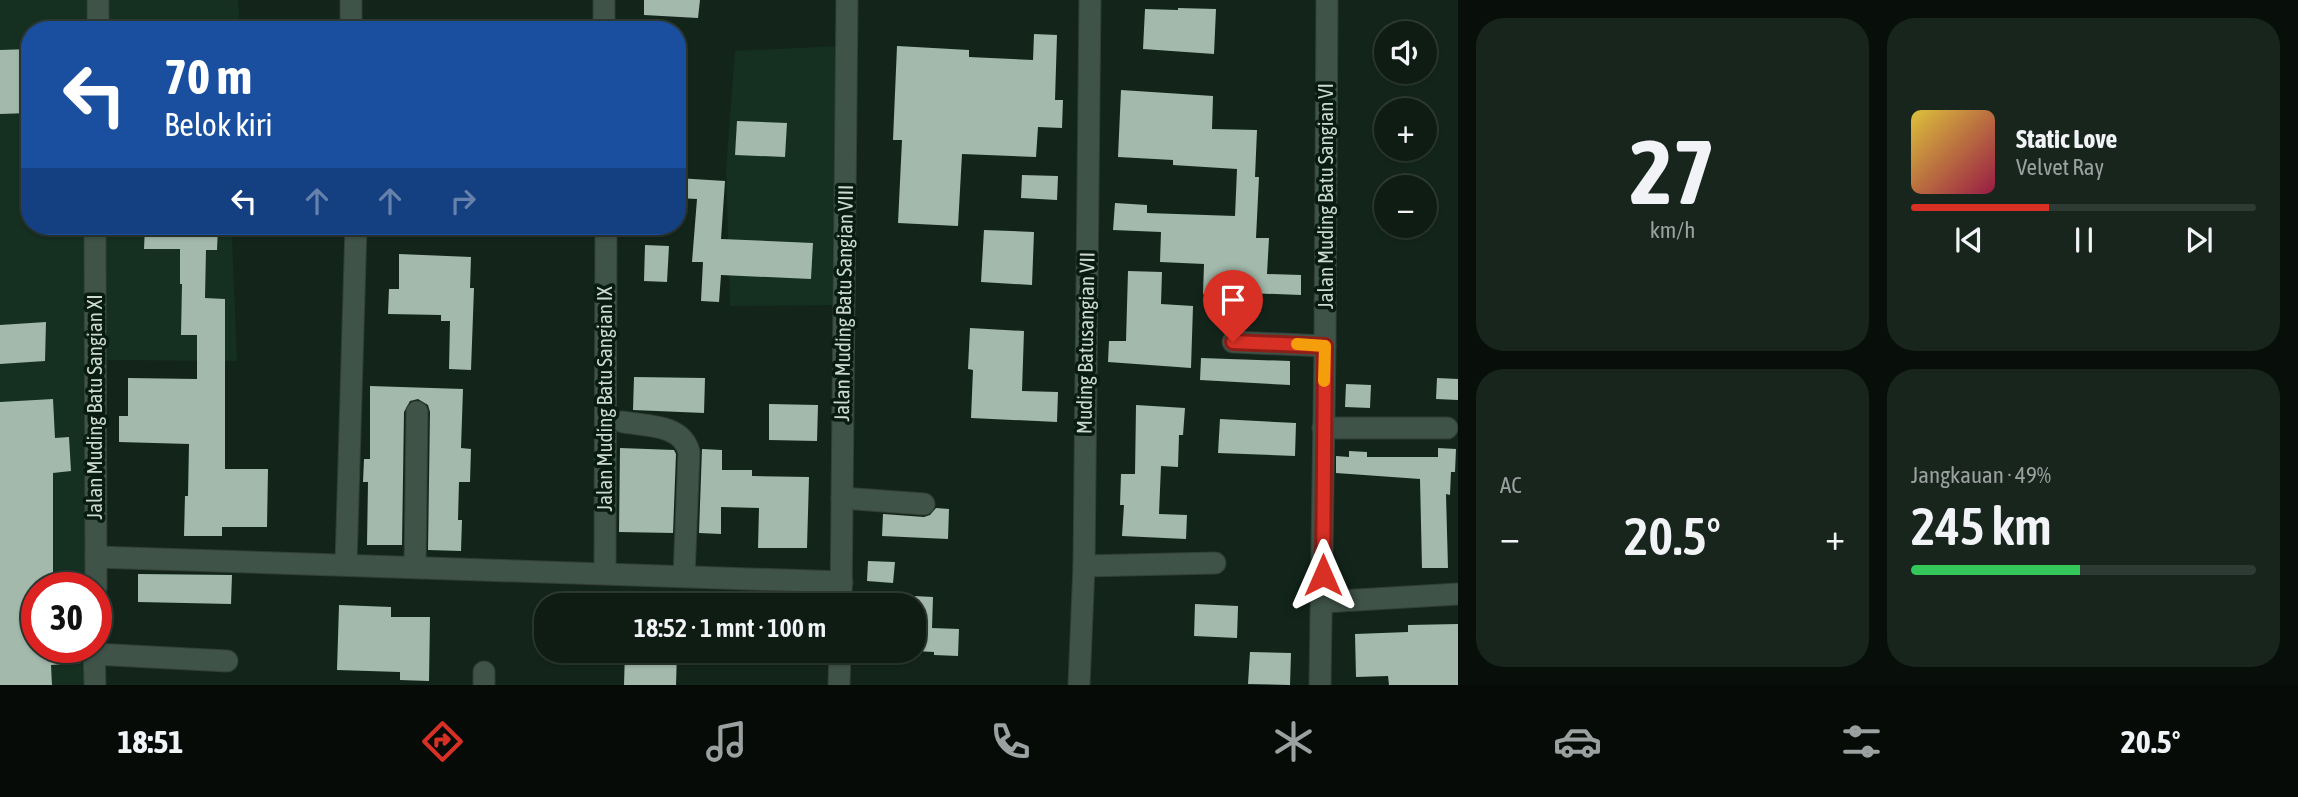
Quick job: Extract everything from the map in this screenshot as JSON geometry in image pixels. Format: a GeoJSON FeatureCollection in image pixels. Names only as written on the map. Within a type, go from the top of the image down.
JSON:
{"type":"FeatureCollection","features":[{"type":"Feature","properties":{"kind":"street"},"geometry":{"type":"LineString","coordinates":[[98,0],[98,21]]}},
{"type":"Feature","properties":{"kind":"street"},"geometry":{"type":"LineString","coordinates":[[351,0],[351,21]]}},
{"type":"Feature","properties":{"kind":"street"},"geometry":{"type":"LineString","coordinates":[[604,0],[604,21]]}},
{"type":"Feature","properties":{"kind":"street","name":"Jalan Muding Batu Sangian VIII"},"geometry":{"type":"LineString","coordinates":[[842,593],[847,0]]}},
{"type":"Feature","properties":{"kind":"street","name":"Muding Batusangian VII"},"geometry":{"type":"LineString","coordinates":[[1079,685],[1084,566],[1090,0]]}},
{"type":"Feature","properties":{"kind":"street","name":"Jalan Muding Batu Sangian VI"},"geometry":{"type":"LineString","coordinates":[[1320,685],[1323,602],[1327,0]]}},
{"type":"Feature","properties":{"kind":"street","name":"Jalan Muding Batu Sangian XI"},"geometry":{"type":"LineString","coordinates":[[94,235],[96,572]]}},
{"type":"Feature","properties":{"kind":"street"},"geometry":{"type":"LineString","coordinates":[[346,564],[356,235]]}},
{"type":"Feature","properties":{"kind":"street","name":"Jalan Muding Batu Sangian IX"},"geometry":{"type":"LineString","coordinates":[[605,572],[606,235]]}},
{"type":"Feature","properties":{"kind":"street"},"geometry":{"type":"LineString","coordinates":[[1233,342],[1325,346]]}},
{"type":"Feature","properties":{"kind":"street"},"geometry":{"type":"LineString","coordinates":[[415,566],[417,412]]}},
{"type":"Feature","properties":{"kind":"street"},"geometry":{"type":"LineString","coordinates":[[623,422],[666,428],[680,435],[687,443],[690,452],[684,576]]}},
{"type":"Feature","properties":{"kind":"street"},"geometry":{"type":"LineString","coordinates":[[1323,428],[1447,428]]}},
{"type":"Feature","properties":{"kind":"street"},"geometry":{"type":"LineString","coordinates":[[842,498],[924,504]]}},
{"type":"Feature","properties":{"kind":"street"},"geometry":{"type":"LineString","coordinates":[[96,557],[842,582]]}},
{"type":"Feature","properties":{"kind":"street"},"geometry":{"type":"LineString","coordinates":[[1084,566],[1215,562]]}},
{"type":"Feature","properties":{"kind":"street"},"geometry":{"type":"LineString","coordinates":[[1323,602],[1458,594]]}},
{"type":"Feature","properties":{"kind":"street"},"geometry":{"type":"LineString","coordinates":[[112,652],[227,661]]}},
{"type":"Feature","properties":{"kind":"street"},"geometry":{"type":"LineString","coordinates":[[94,663],[95,685]]}},
{"type":"Feature","properties":{"kind":"street"},"geometry":{"type":"LineString","coordinates":[[839,685],[840,663]]}},
{"type":"Feature","properties":{"kind":"shaded area"},"geometry":{"type":"Polygon","coordinates":[[[0,0],[238,0],[239,21],[21,21],[21,235],[232,237],[237,361],[103,360],[107,572],[21,572],[21,663],[104,663],[103,685],[0,685],[0,0]]]}},
{"type":"Feature","properties":{"kind":"shaded area"},"geometry":{"type":"Polygon","coordinates":[[[838,46],[835,305],[730,306],[726,169],[735,51],[838,46]]]}},
{"type":"Feature","properties":{"kind":"building"},"geometry":{"type":"Polygon","coordinates":[[[644,0],[700,0],[698,18],[644,15],[644,0]]]}},
{"type":"Feature","properties":{"kind":"building"},"geometry":{"type":"Polygon","coordinates":[[[1145,9],[1216,9],[1214,54],[1143,49],[1145,9]]]}},
{"type":"Feature","properties":{"kind":"building"},"geometry":{"type":"Polygon","coordinates":[[[1034,34],[1057,35],[1055,100],[1063,100],[1062,128],[1038,127],[1036,157],[962,154],[958,226],[898,223],[902,140],[893,140],[897,46],[969,50],[969,57],[1033,60],[1034,34]]]}},
{"type":"Feature","properties":{"kind":"building"},"geometry":{"type":"Polygon","coordinates":[[[21,49],[21,113],[0,114],[0,50],[21,49]]]}},
{"type":"Feature","properties":{"kind":"building"},"geometry":{"type":"Polygon","coordinates":[[[1121,90],[1213,96],[1212,129],[1257,130],[1255,177],[1259,177],[1256,238],[1269,238],[1267,274],[1301,275],[1301,295],[1203,294],[1204,264],[1160,262],[1161,232],[1113,230],[1115,203],[1147,205],[1147,213],[1235,216],[1237,169],[1173,165],[1173,160],[1118,157],[1121,90]]]}},
{"type":"Feature","properties":{"kind":"building"},"geometry":{"type":"Polygon","coordinates":[[[737,121],[787,123],[785,157],[735,155],[737,121]]]}},
{"type":"Feature","properties":{"kind":"building"},"geometry":{"type":"Polygon","coordinates":[[[1022,175],[1058,176],[1057,200],[1021,198],[1022,175]]]}},
{"type":"Feature","properties":{"kind":"building"},"geometry":{"type":"Polygon","coordinates":[[[686,179],[725,181],[721,239],[813,243],[811,279],[721,275],[719,302],[701,301],[703,262],[692,262],[697,199],[686,198],[686,179]]]}},
{"type":"Feature","properties":{"kind":"building"},"geometry":{"type":"Polygon","coordinates":[[[984,230],[1034,232],[1032,285],[981,282],[984,230]]]}},
{"type":"Feature","properties":{"kind":"building"},"geometry":{"type":"Polygon","coordinates":[[[145,235],[218,235],[217,250],[206,250],[205,298],[225,299],[225,469],[268,469],[267,527],[222,527],[222,536],[184,536],[189,444],[119,442],[119,416],[128,416],[128,378],[197,379],[197,335],[181,335],[180,249],[144,249],[145,235]]]}},
{"type":"Feature","properties":{"kind":"building"},"geometry":{"type":"Polygon","coordinates":[[[645,245],[669,246],[667,282],[644,281],[645,245]]]}},
{"type":"Feature","properties":{"kind":"building"},"geometry":{"type":"Polygon","coordinates":[[[399,254],[471,257],[470,288],[474,288],[471,370],[449,369],[450,321],[441,321],[441,315],[388,314],[389,289],[399,289],[399,254]]]}},
{"type":"Feature","properties":{"kind":"building"},"geometry":{"type":"Polygon","coordinates":[[[1128,271],[1162,272],[1161,304],[1193,306],[1191,368],[1108,362],[1109,341],[1126,341],[1128,271]]]}},
{"type":"Feature","properties":{"kind":"building"},"geometry":{"type":"Polygon","coordinates":[[[46,322],[45,361],[0,364],[0,325],[46,322]]]}},
{"type":"Feature","properties":{"kind":"building"},"geometry":{"type":"Polygon","coordinates":[[[970,328],[1024,331],[1022,391],[1058,392],[1057,422],[971,418],[973,370],[968,369],[970,328]]]}},
{"type":"Feature","properties":{"kind":"building"},"geometry":{"type":"Polygon","coordinates":[[[1201,358],[1290,361],[1290,385],[1200,380],[1201,358]]]}},
{"type":"Feature","properties":{"kind":"building"},"geometry":{"type":"Polygon","coordinates":[[[634,377],[705,378],[704,413],[633,410],[634,377]]]}},
{"type":"Feature","properties":{"kind":"building"},"geometry":{"type":"Polygon","coordinates":[[[1437,378],[1458,379],[1458,400],[1436,399],[1437,378]]]}},
{"type":"Feature","properties":{"kind":"building"},"geometry":{"type":"Polygon","coordinates":[[[1346,384],[1371,385],[1370,408],[1345,407],[1346,384]]]}},
{"type":"Feature","properties":{"kind":"building"},"geometry":{"type":"Polygon","coordinates":[[[370,386],[463,389],[461,448],[471,449],[470,482],[459,482],[458,520],[462,520],[461,551],[428,550],[430,412],[428,405],[418,399],[410,401],[404,412],[402,545],[367,545],[368,482],[363,482],[364,459],[370,459],[370,386]]]}},
{"type":"Feature","properties":{"kind":"building"},"geometry":{"type":"Polygon","coordinates":[[[53,399],[55,438],[69,437],[71,471],[53,473],[53,572],[21,572],[21,663],[81,663],[51,665],[52,685],[0,685],[0,402],[53,399]]]}},
{"type":"Feature","properties":{"kind":"building"},"geometry":{"type":"Polygon","coordinates":[[[769,404],[818,405],[817,441],[769,440],[769,404]]]}},
{"type":"Feature","properties":{"kind":"building"},"geometry":{"type":"Polygon","coordinates":[[[1136,405],[1185,408],[1183,435],[1179,435],[1178,467],[1161,466],[1159,514],[1187,515],[1186,539],[1122,536],[1124,505],[1120,505],[1121,474],[1135,474],[1136,405]]]}},
{"type":"Feature","properties":{"kind":"building"},"geometry":{"type":"Polygon","coordinates":[[[1220,419],[1296,423],[1295,456],[1218,453],[1220,419]]]}},
{"type":"Feature","properties":{"kind":"building"},"geometry":{"type":"Polygon","coordinates":[[[620,448],[674,450],[673,533],[619,532],[620,448]]]}},
{"type":"Feature","properties":{"kind":"building"},"geometry":{"type":"Polygon","coordinates":[[[1438,448],[1456,449],[1450,495],[1446,494],[1448,568],[1422,568],[1420,479],[1336,473],[1336,456],[1349,457],[1349,451],[1367,452],[1367,457],[1438,457],[1438,448]]]}},
{"type":"Feature","properties":{"kind":"building"},"geometry":{"type":"Polygon","coordinates":[[[702,449],[722,450],[722,470],[752,470],[752,476],[809,477],[807,548],[758,548],[759,508],[721,507],[721,534],[699,533],[702,449]]]}},
{"type":"Feature","properties":{"kind":"building"},"geometry":{"type":"Polygon","coordinates":[[[936,508],[949,509],[948,539],[882,536],[883,514],[924,517],[936,508]]]}},
{"type":"Feature","properties":{"kind":"building"},"geometry":{"type":"Polygon","coordinates":[[[868,561],[895,562],[893,583],[867,581],[868,561]]]}},
{"type":"Feature","properties":{"kind":"building"},"geometry":{"type":"Polygon","coordinates":[[[138,574],[232,575],[231,604],[138,602],[138,574]]]}},
{"type":"Feature","properties":{"kind":"building"},"geometry":{"type":"Polygon","coordinates":[[[926,597],[933,597],[932,628],[959,629],[958,656],[934,655],[934,652],[926,652],[926,597]]]}},
{"type":"Feature","properties":{"kind":"building"},"geometry":{"type":"Polygon","coordinates":[[[1195,604],[1238,606],[1237,638],[1194,636],[1195,604]]]}},
{"type":"Feature","properties":{"kind":"building"},"geometry":{"type":"Polygon","coordinates":[[[339,605],[391,607],[391,617],[430,617],[429,681],[400,680],[400,672],[337,670],[339,605]]]}},
{"type":"Feature","properties":{"kind":"building"},"geometry":{"type":"Polygon","coordinates":[[[1458,624],[1458,685],[1389,685],[1388,676],[1356,677],[1355,634],[1408,632],[1408,625],[1458,624]]]}},
{"type":"Feature","properties":{"kind":"building"},"geometry":{"type":"Polygon","coordinates":[[[1250,652],[1291,653],[1290,685],[1248,684],[1250,652]]]}},
{"type":"Feature","properties":{"kind":"building"},"geometry":{"type":"Polygon","coordinates":[[[625,663],[677,663],[676,685],[624,685],[625,663]]]}},
{"type":"Feature","properties":{"kind":"slow traffic"},"geometry":{"type":"LineString","coordinates":[[1297,344],[1325,346],[1324,381]]}},
{"type":"Feature","properties":{"kind":"route"},"geometry":{"type":"LineString","coordinates":[[1233,342],[1325,346],[1323,575]]}}]}
